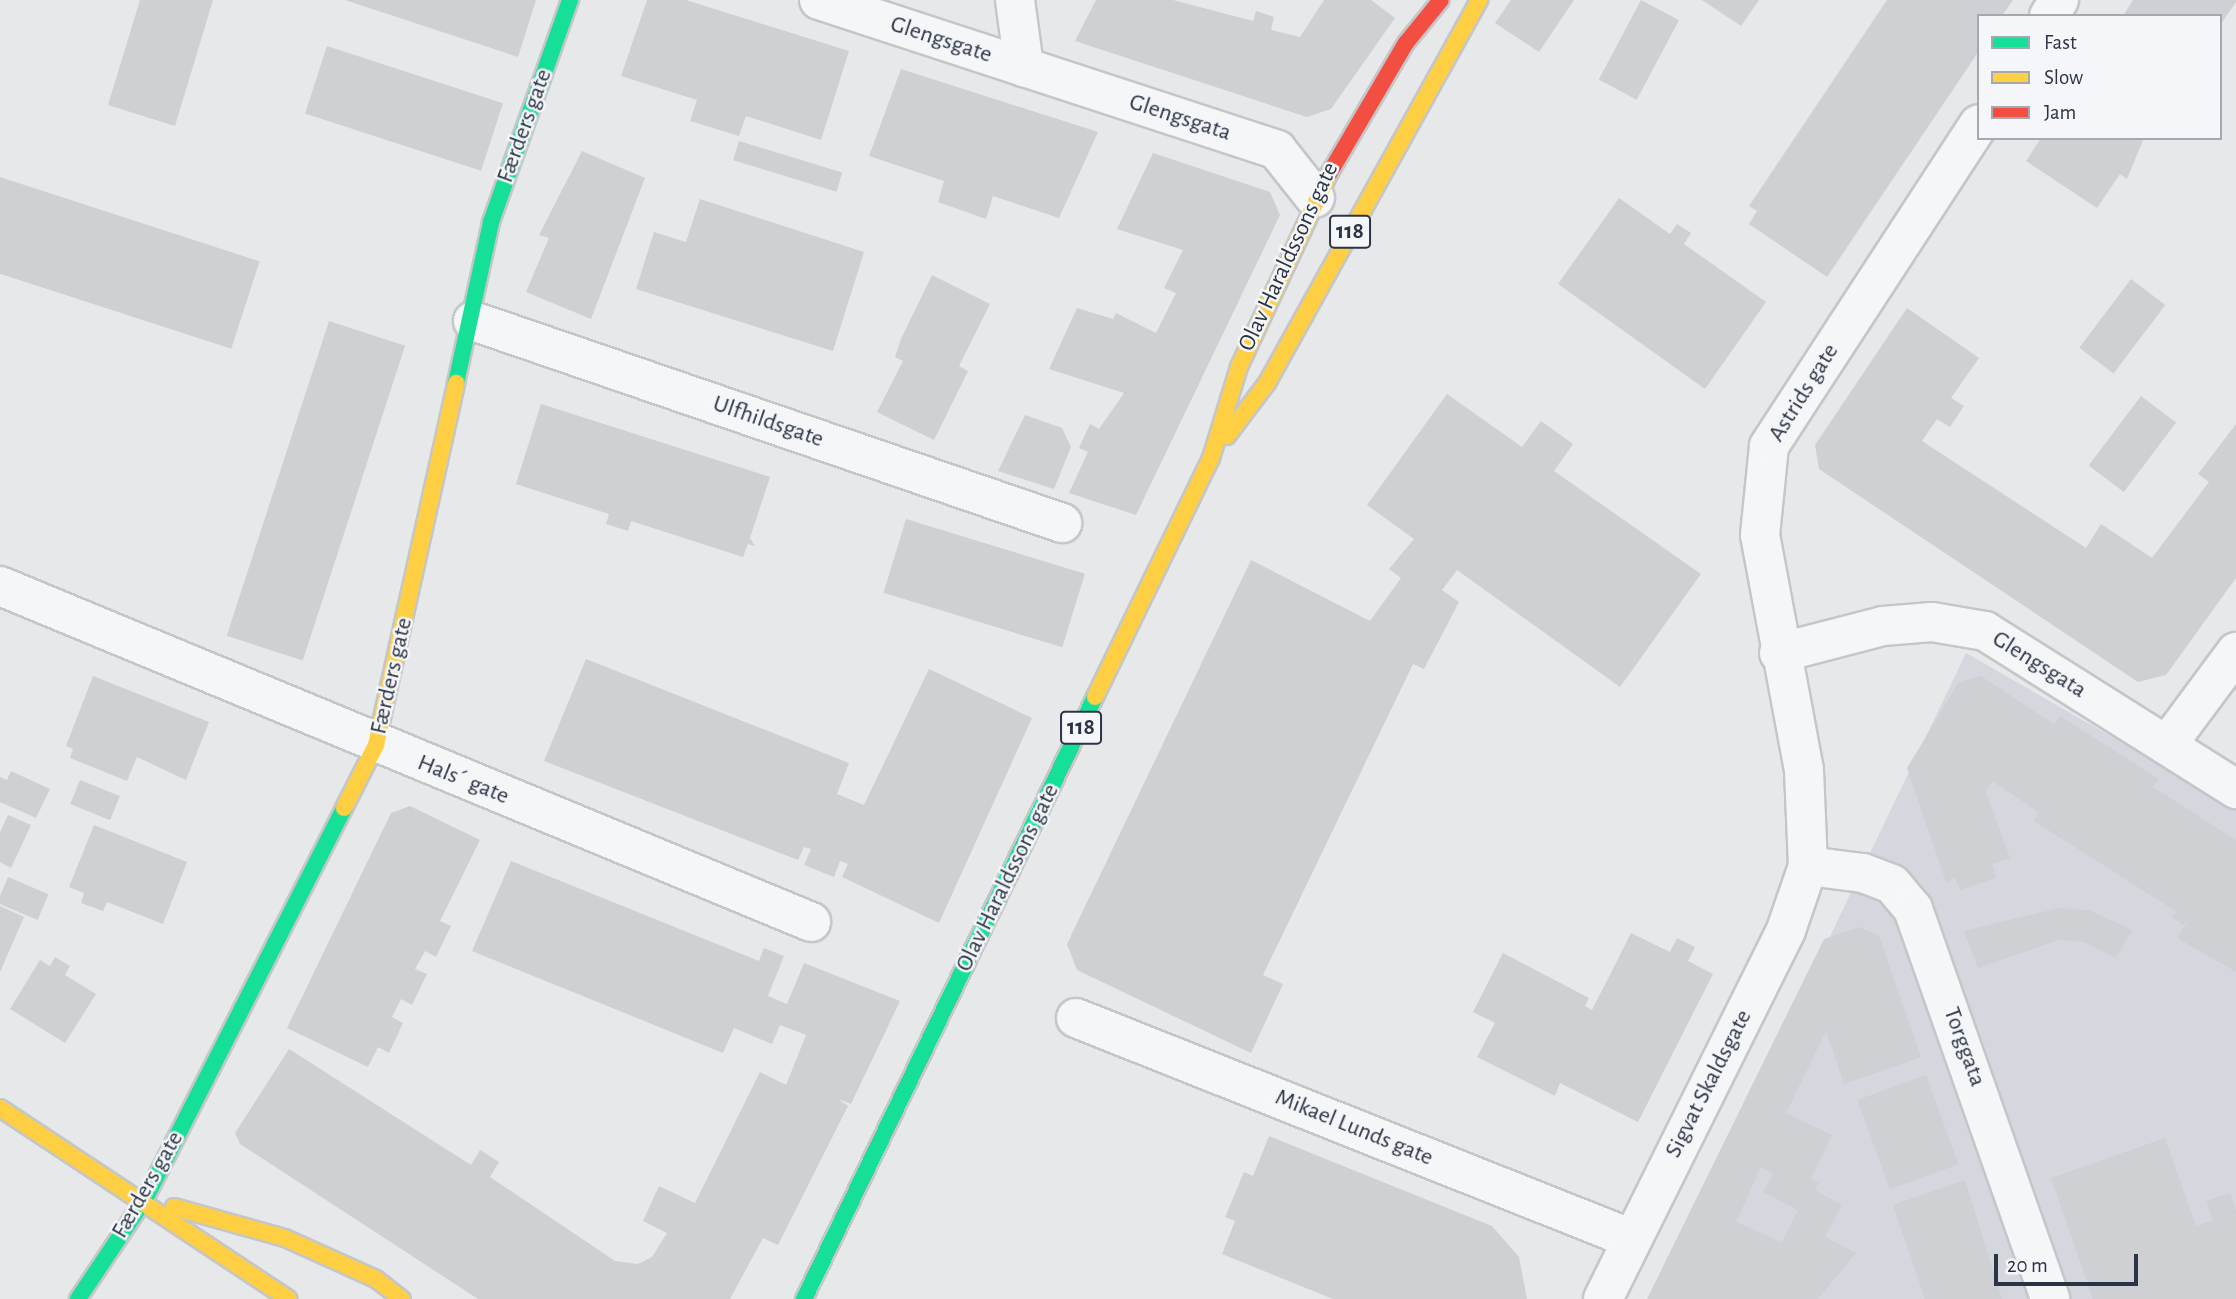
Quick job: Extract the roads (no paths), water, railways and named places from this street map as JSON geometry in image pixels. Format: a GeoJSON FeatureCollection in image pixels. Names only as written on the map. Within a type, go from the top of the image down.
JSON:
{"type":"FeatureCollection","features":[{"type":"Feature","properties":{"kind":"main road","name":"Færders gate"},"geometry":{"type":"LineString","coordinates":[[78,1299],[145,1199],[376,744],[473,321],[491,222],[570,0]]}},
{"type":"Feature","properties":{"kind":"main road","name":"Olav Haraldssons gate"},"geometry":{"type":"LineString","coordinates":[[804,1299],[1211,458],[1238,367],[1315,198],[1406,43],[1441,0]]}},
{"type":"Feature","properties":{"kind":"main road","name":"Olav Haraldssons gate"},"geometry":{"type":"LineString","coordinates":[[1211,458],[1267,383],[1479,0]]}},
{"type":"Feature","properties":{"kind":"main road"},"geometry":{"type":"LineString","coordinates":[[0,1108],[145,1199],[289,1299]]}},
{"type":"Feature","properties":{"kind":"main road"},"geometry":{"type":"LineString","coordinates":[[145,1199],[285,1238],[376,1279],[402,1299]]}},
{"type":"Feature","properties":{"kind":"street","name":"Glengsgate"},"geometry":{"type":"LineString","coordinates":[[819,0],[1024,67]]}},
{"type":"Feature","properties":{"kind":"street"},"geometry":{"type":"LineString","coordinates":[[1015,0],[1024,67]]}},
{"type":"Feature","properties":{"kind":"street","name":"Glengsgata"},"geometry":{"type":"LineString","coordinates":[[1024,67],[1277,150],[1291,160],[1315,198]]}},
{"type":"Feature","properties":{"kind":"street","name":"Astrids gate"},"geometry":{"type":"LineString","coordinates":[[1808,866],[1804,770],[1779,653],[1760,535],[1769,446],[1977,127]]}},
{"type":"Feature","properties":{"kind":"street","name":"Ulfhildsgate"},"geometry":{"type":"LineString","coordinates":[[473,321],[1062,523]]}},
{"type":"Feature","properties":{"kind":"street","name":"Hals´ gate"},"geometry":{"type":"LineString","coordinates":[[0,586],[811,922]]}},
{"type":"Feature","properties":{"kind":"street","name":"Glengsgata"},"geometry":{"type":"LineString","coordinates":[[1779,653],[1883,626],[1932,622],[1984,631],[2236,789]]}},
{"type":"Feature","properties":{"kind":"street"},"geometry":{"type":"LineString","coordinates":[[2167,745],[2236,652]]}},
{"type":"Feature","properties":{"kind":"street","name":"Torggata"},"geometry":{"type":"LineString","coordinates":[[1808,866],[1892,884],[1913,909],[1973,1070],[2050,1299]]}},
{"type":"Feature","properties":{"kind":"street","name":"Sigvat Skaldsgate"},"geometry":{"type":"LineString","coordinates":[[1602,1299],[1786,930],[1808,866]]}},
{"type":"Feature","properties":{"kind":"street","name":"Mikael Lunds gate"},"geometry":{"type":"LineString","coordinates":[[1076,1018],[1632,1238]]}}]}
